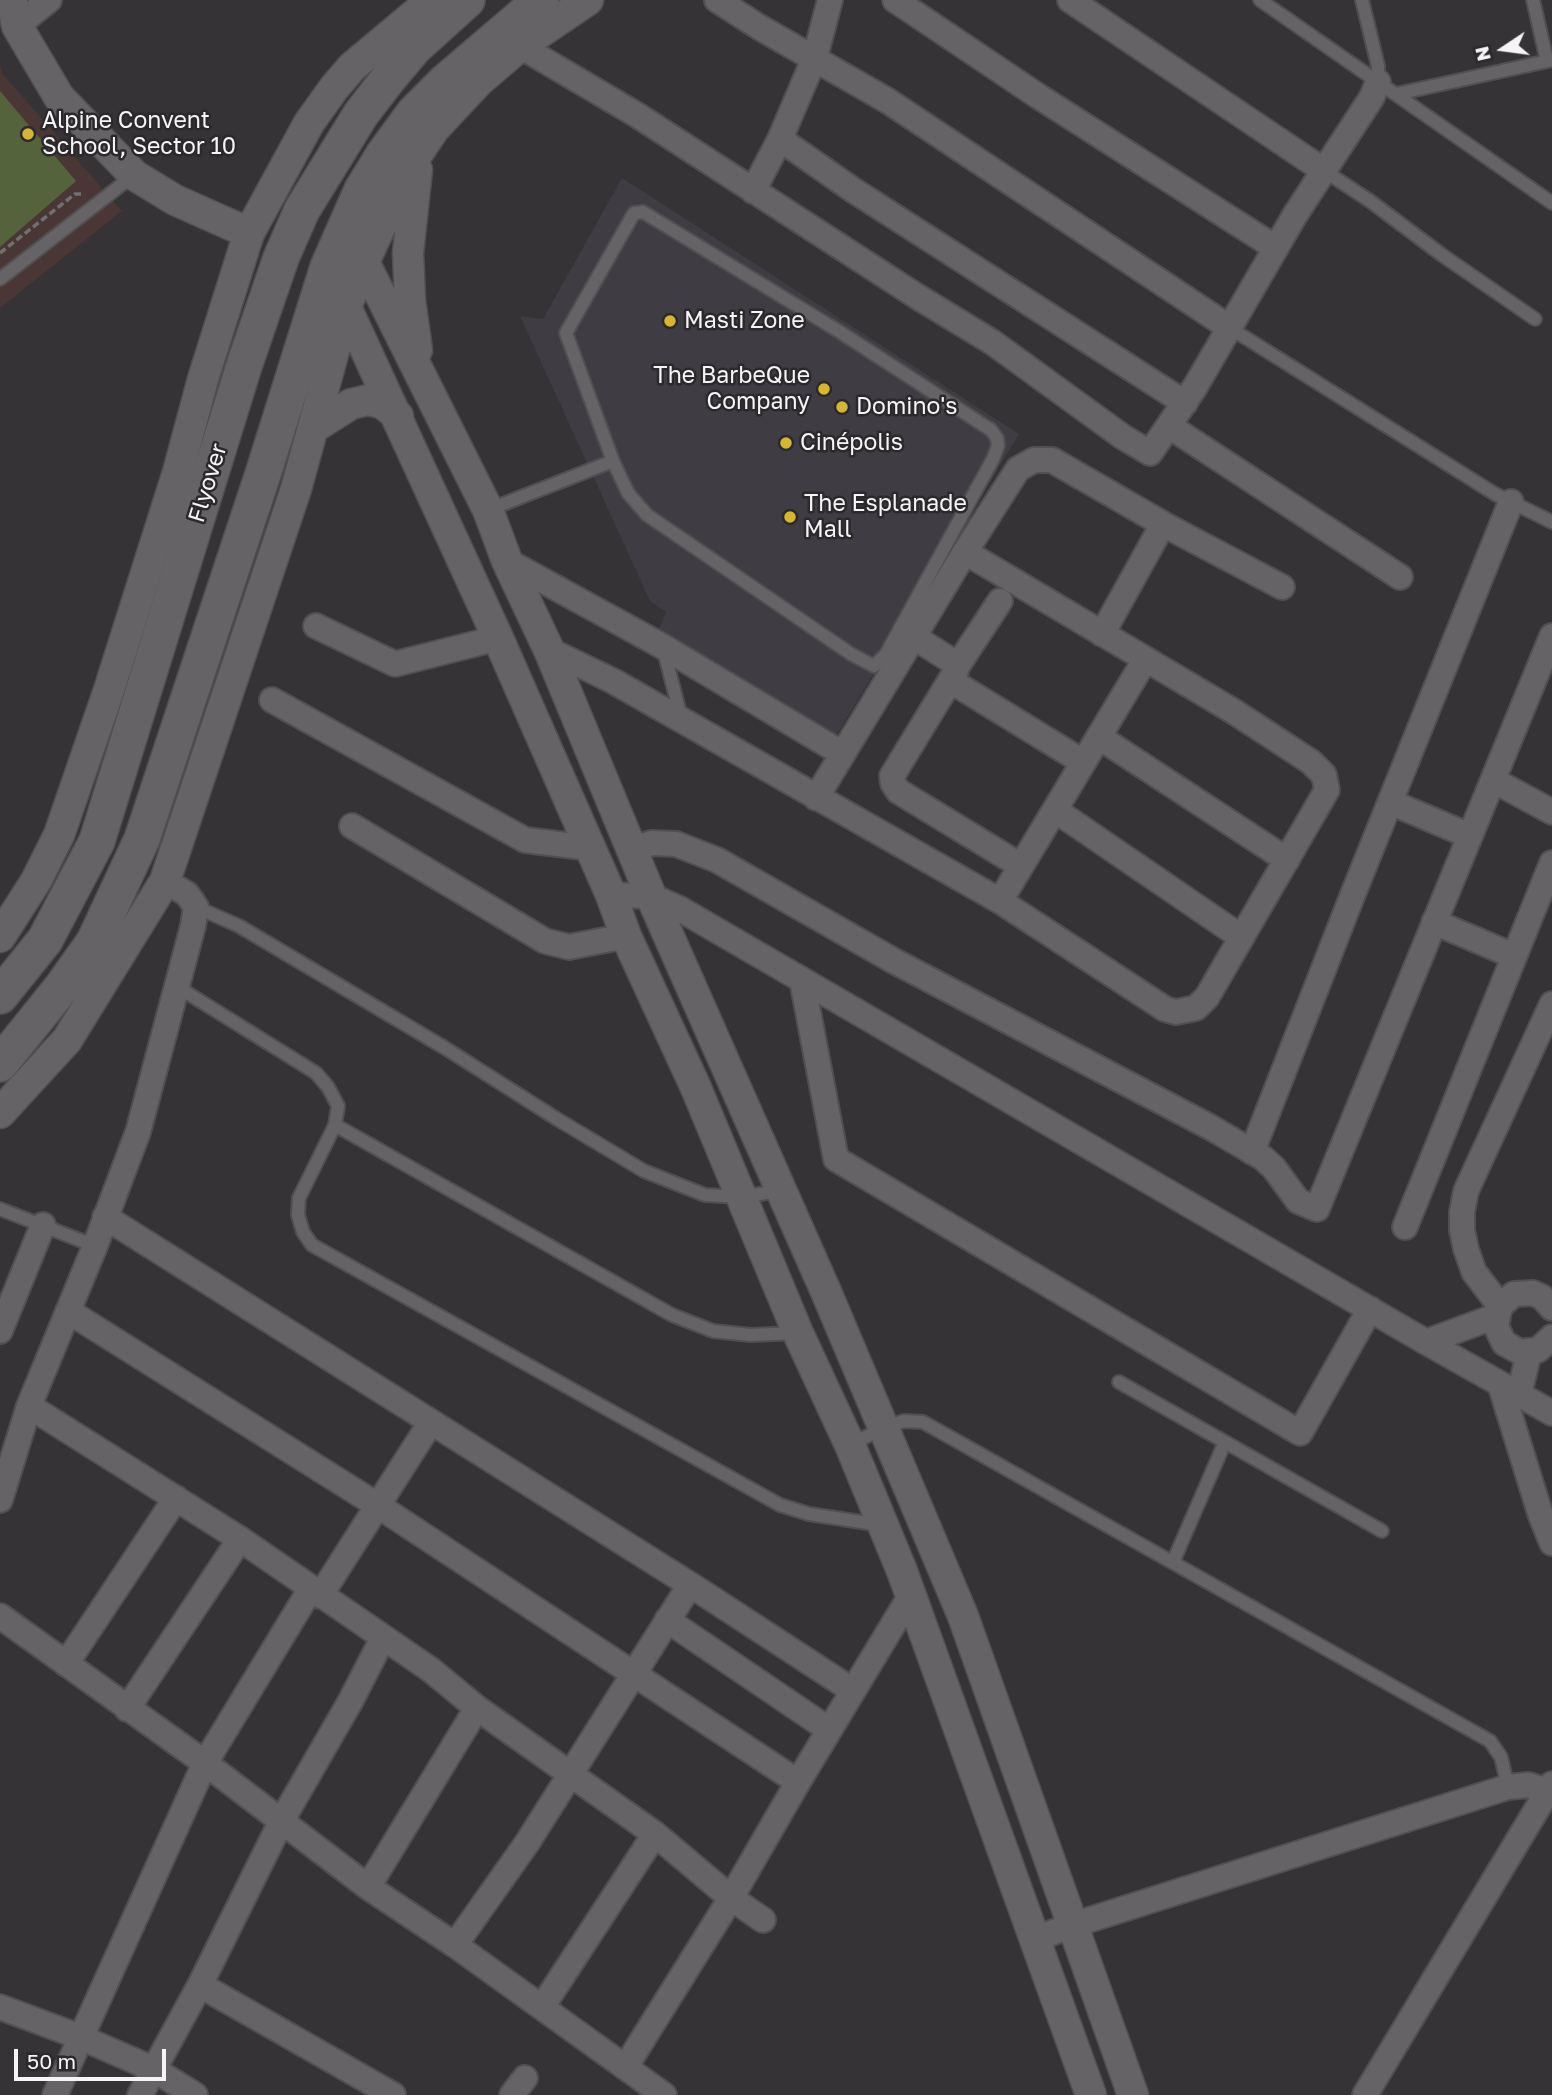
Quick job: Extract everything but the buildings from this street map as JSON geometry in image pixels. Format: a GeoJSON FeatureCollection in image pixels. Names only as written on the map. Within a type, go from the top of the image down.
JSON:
{"type":"FeatureCollection","features":[{"type":"Feature","properties":{"kind":"main road","name":"Flyover"},"geometry":{"type":"LineString","coordinates":[[0,996],[45,940],[97,841],[240,380],[281,258],[302,210],[361,114],[414,48],[467,0]]}},
{"type":"Feature","properties":{"kind":"main road"},"geometry":{"type":"LineString","coordinates":[[0,1064],[62,987],[94,942],[142,839],[263,474],[328,267],[362,190],[384,154],[423,130],[445,82],[541,0]]}},
{"type":"Feature","properties":{"kind":"street"},"geometry":{"type":"LineString","coordinates":[[49,0],[15,13],[59,97],[134,175],[175,200],[249,233]]}},
{"type":"Feature","properties":{"kind":"street"},"geometry":{"type":"LineString","coordinates":[[0,937],[36,881],[59,835],[108,693],[249,233],[309,123],[327,97],[352,67],[432,0]]}},
{"type":"Feature","properties":{"kind":"street"},"geometry":{"type":"LineString","coordinates":[[0,1113],[67,1040],[165,881],[296,489],[346,307],[423,130],[520,46],[588,0]]}},
{"type":"Feature","properties":{"kind":"street"},"geometry":{"type":"LineString","coordinates":[[717,0],[888,101],[1230,328]]}},
{"type":"Feature","properties":{"kind":"street"},"geometry":{"type":"LineString","coordinates":[[753,191],[780,139],[815,57],[830,0]]}},
{"type":"Feature","properties":{"kind":"street"},"geometry":{"type":"LineString","coordinates":[[895,0],[1038,96],[1276,248]]}},
{"type":"Feature","properties":{"kind":"street"},"geometry":{"type":"LineString","coordinates":[[1070,0],[1323,170]]}},
{"type":"Feature","properties":{"kind":"street"},"geometry":{"type":"LineString","coordinates":[[520,46],[637,115],[992,342],[1123,437],[1150,453],[1185,403],[1323,170],[1372,97],[1387,88]]}},
{"type":"Feature","properties":{"kind":"street"},"geometry":{"type":"LineString","coordinates":[[421,377],[414,335],[408,253],[423,130]]}},
{"type":"Feature","properties":{"kind":"street"},"geometry":{"type":"LineString","coordinates":[[780,139],[853,190],[1185,403]]}},
{"type":"Feature","properties":{"kind":"street"},"geometry":{"type":"LineString","coordinates":[[364,261],[488,510],[507,561],[550,650],[651,896],[782,1191],[963,1616],[1133,2095]]}},
{"type":"Feature","properties":{"kind":"street"},"geometry":{"type":"LineString","coordinates":[[346,307],[498,638],[591,848],[626,936],[696,1088],[798,1333],[850,1445],[911,1595],[1091,2095]]}},
{"type":"Feature","properties":{"kind":"street"},"geometry":{"type":"LineString","coordinates":[[313,428],[351,404],[368,400],[382,403],[398,416]]}},
{"type":"Feature","properties":{"kind":"street"},"geometry":{"type":"LineString","coordinates":[[1169,426],[1400,577]]}},
{"type":"Feature","properties":{"kind":"street"},"geometry":{"type":"LineString","coordinates":[[816,797],[1018,469],[1034,460],[1052,460],[1163,524],[1282,587]]}},
{"type":"Feature","properties":{"kind":"street"},"geometry":{"type":"LineString","coordinates":[[1252,1152],[1511,502]]}},
{"type":"Feature","properties":{"kind":"street"},"geometry":{"type":"LineString","coordinates":[[1102,634],[1163,524]]}},
{"type":"Feature","properties":{"kind":"street"},"geometry":{"type":"LineString","coordinates":[[550,650],[613,681],[1000,901],[1165,1009],[1176,1012],[1196,1008],[1207,997],[1327,790],[1324,775],[1287,745],[965,552]]}},
{"type":"Feature","properties":{"kind":"street"},"geometry":{"type":"LineString","coordinates":[[507,561],[662,646],[843,754]]}},
{"type":"Feature","properties":{"kind":"street"},"geometry":{"type":"LineString","coordinates":[[1000,601],[892,776],[898,791],[1021,866]]}},
{"type":"Feature","properties":{"kind":"street"},"geometry":{"type":"LineString","coordinates":[[316,626],[396,664],[498,638]]}},
{"type":"Feature","properties":{"kind":"street"},"geometry":{"type":"LineString","coordinates":[[632,849],[652,843],[676,844],[717,860],[894,961],[1210,1127],[1275,1168],[1298,1201],[1317,1209],[1552,636]]}},
{"type":"Feature","properties":{"kind":"street"},"geometry":{"type":"LineString","coordinates":[[914,637],[955,663],[953,674]]}},
{"type":"Feature","properties":{"kind":"street"},"geometry":{"type":"LineString","coordinates":[[1000,901],[1145,660]]}},
{"type":"Feature","properties":{"kind":"street"},"geometry":{"type":"LineString","coordinates":[[953,674],[1083,762]]}},
{"type":"Feature","properties":{"kind":"street"},"geometry":{"type":"LineString","coordinates":[[272,700],[526,840],[591,848]]}},
{"type":"Feature","properties":{"kind":"street"},"geometry":{"type":"LineString","coordinates":[[1099,737],[1287,860]]}},
{"type":"Feature","properties":{"kind":"street"},"geometry":{"type":"LineString","coordinates":[[1493,780],[1552,812]]}},
{"type":"Feature","properties":{"kind":"street"},"geometry":{"type":"LineString","coordinates":[[1390,802],[1470,836]]}},
{"type":"Feature","properties":{"kind":"street"},"geometry":{"type":"LineString","coordinates":[[1055,810],[1241,937]]}},
{"type":"Feature","properties":{"kind":"street"},"geometry":{"type":"LineString","coordinates":[[352,826],[544,941],[569,947],[626,936]]}},
{"type":"Feature","properties":{"kind":"street"},"geometry":{"type":"LineString","coordinates":[[1405,1227],[1552,863]]}},
{"type":"Feature","properties":{"kind":"street"},"geometry":{"type":"LineString","coordinates":[[0,1500],[29,1406],[138,1132],[193,926],[196,908],[187,894],[165,881]]}},
{"type":"Feature","properties":{"kind":"street"},"geometry":{"type":"LineString","coordinates":[[611,895],[651,896],[680,909],[1552,1413]]}},
{"type":"Feature","properties":{"kind":"street"},"geometry":{"type":"LineString","coordinates":[[1434,922],[1514,956]]}},
{"type":"Feature","properties":{"kind":"street"},"geometry":{"type":"LineString","coordinates":[[802,980],[836,1159],[1300,1433],[1370,1310]]}},
{"type":"Feature","properties":{"kind":"street"},"geometry":{"type":"LineString","coordinates":[[1529,1353],[1511,1349],[1504,1343],[1496,1326],[1498,1311],[1474,1272],[1465,1250],[1462,1212],[1466,1191],[1552,1004]]}},
{"type":"Feature","properties":{"kind":"street"},"geometry":{"type":"LineString","coordinates":[[106,1217],[852,1690]]}},
{"type":"Feature","properties":{"kind":"street"},"geometry":{"type":"LineString","coordinates":[[0,1331],[43,1226]]}},
{"type":"Feature","properties":{"kind":"street"},"geometry":{"type":"LineString","coordinates":[[1426,1342],[1498,1311],[1514,1294],[1524,1292],[1542,1297],[1552,1308]]}},
{"type":"Feature","properties":{"kind":"street"},"geometry":{"type":"LineString","coordinates":[[68,1311],[376,1505],[797,1782]]}},
{"type":"Feature","properties":{"kind":"street"},"geometry":{"type":"LineString","coordinates":[[1552,1337],[1545,1345],[1529,1353],[1509,1389],[1541,1516],[1552,1543]]}},
{"type":"Feature","properties":{"kind":"street"},"geometry":{"type":"LineString","coordinates":[[29,1406],[240,1539],[315,1593],[431,1670],[477,1708],[655,1834],[731,1898],[763,1920]]}},
{"type":"Feature","properties":{"kind":"street"},"geometry":{"type":"LineString","coordinates":[[55,2095],[205,1763],[315,1593],[431,1422]]}},
{"type":"Feature","properties":{"kind":"street"},"geometry":{"type":"LineString","coordinates":[[66,1664],[176,1498]]}},
{"type":"Feature","properties":{"kind":"street"},"geometry":{"type":"LineString","coordinates":[[127,1709],[240,1539]]}},
{"type":"Feature","properties":{"kind":"street"},"geometry":{"type":"LineString","coordinates":[[455,1945],[527,1843],[690,1585]]}},
{"type":"Feature","properties":{"kind":"street"},"geometry":{"type":"LineString","coordinates":[[626,2066],[731,1898],[828,1729],[911,1595]]}},
{"type":"Feature","properties":{"kind":"street"},"geometry":{"type":"LineString","coordinates":[[0,1616],[205,1763],[369,1887],[455,1945],[664,2095]]}},
{"type":"Feature","properties":{"kind":"street"},"geometry":{"type":"LineString","coordinates":[[667,1620],[828,1729]]}},
{"type":"Feature","properties":{"kind":"street"},"geometry":{"type":"LineString","coordinates":[[140,2095],[200,1985],[282,1820],[383,1639]]}},
{"type":"Feature","properties":{"kind":"street"},"geometry":{"type":"LineString","coordinates":[[369,1887],[477,1708]]}},
{"type":"Feature","properties":{"kind":"street"},"geometry":{"type":"LineString","coordinates":[[1035,1939],[1508,1787],[1528,1785],[1551,1790],[1365,2095]]}},
{"type":"Feature","properties":{"kind":"street"},"geometry":{"type":"LineString","coordinates":[[542,2007],[655,1834]]}},
{"type":"Feature","properties":{"kind":"street"},"geometry":{"type":"LineString","coordinates":[[200,1985],[393,2095]]}},
{"type":"Feature","properties":{"kind":"street"},"geometry":{"type":"LineString","coordinates":[[0,2007],[80,2037],[153,2069],[195,2095]]}},
{"type":"Feature","properties":{"kind":"lane"},"geometry":{"type":"LineString","coordinates":[[1259,0],[1552,203]]}},
{"type":"Feature","properties":{"kind":"lane"},"geometry":{"type":"LineString","coordinates":[[1362,0],[1378,66],[1387,88]]}},
{"type":"Feature","properties":{"kind":"lane"},"geometry":{"type":"LineString","coordinates":[[1387,88],[1550,60],[1533,0]]}},
{"type":"Feature","properties":{"kind":"lane"},"geometry":{"type":"LineString","coordinates":[[1323,170],[1535,319]]}},
{"type":"Feature","properties":{"kind":"lane"},"geometry":{"type":"LineString","coordinates":[[0,279],[134,175]]}},
{"type":"Feature","properties":{"kind":"lane"},"geometry":{"type":"LineString","coordinates":[[643,212],[841,332],[991,430],[997,438],[998,446],[886,654],[874,666],[851,654],[647,515],[628,493],[613,461],[566,333],[634,213],[643,212]]}},
{"type":"Feature","properties":{"kind":"lane"},"geometry":{"type":"LineString","coordinates":[[1230,328],[1511,502],[1552,522]]}},
{"type":"Feature","properties":{"kind":"lane"},"geometry":{"type":"LineString","coordinates":[[488,510],[613,461]]}},
{"type":"Feature","properties":{"kind":"lane"},"geometry":{"type":"LineString","coordinates":[[662,646],[682,721]]}},
{"type":"Feature","properties":{"kind":"lane"},"geometry":{"type":"LineString","coordinates":[[196,908],[239,926],[445,1048],[644,1171],[705,1195],[740,1197],[782,1191]]}},
{"type":"Feature","properties":{"kind":"lane"},"geometry":{"type":"LineString","coordinates":[[176,986],[316,1073],[328,1087],[338,1106],[335,1125],[299,1198],[298,1214],[303,1232],[312,1245],[780,1506],[809,1514],[883,1525]]}},
{"type":"Feature","properties":{"kind":"lane"},"geometry":{"type":"LineString","coordinates":[[335,1125],[672,1315],[712,1331],[750,1335],[798,1333]]}},
{"type":"Feature","properties":{"kind":"lane"},"geometry":{"type":"LineString","coordinates":[[0,1209],[95,1245]]}},
{"type":"Feature","properties":{"kind":"lane"},"geometry":{"type":"LineString","coordinates":[[1119,1382],[1382,1531]]}},
{"type":"Feature","properties":{"kind":"lane"},"geometry":{"type":"LineString","coordinates":[[850,1445],[883,1428],[904,1421],[923,1422],[1490,1741],[1501,1757],[1508,1787]]}},
{"type":"Feature","properties":{"kind":"lane"},"geometry":{"type":"LineString","coordinates":[[1173,1562],[1225,1442]]}},
{"type":"Feature","properties":{"kind":"path"},"geometry":{"type":"LineString","coordinates":[[0,253],[75,194],[108,195]]}},
{"type":"Feature","properties":{"kind":"shaded area","name":"Alpine Convent School, Sector 10"},"geometry":{"type":"Polygon","coordinates":[[[0,64],[2,73],[122,211],[0,308],[0,64]]]}},
{"type":"Feature","properties":{"kind":"shaded area","name":"The Esplanade Mall"},"geometry":{"type":"Polygon","coordinates":[[[622,178],[1019,434],[834,739],[658,631],[666,612],[650,601],[520,316],[543,319],[622,178]]]}},
{"type":"Feature","properties":{"kind":"green space"},"geometry":{"type":"Polygon","coordinates":[[[0,91],[76,181],[0,247],[0,91]]]}},
{"type":"Feature","properties":{"kind":"place","name":"Alpine Convent School, Sector 10"},"geometry":{"type":"Point","coordinates":[28,134]}},
{"type":"Feature","properties":{"kind":"place","name":"Masti Zone"},"geometry":{"type":"Point","coordinates":[670,321]}},
{"type":"Feature","properties":{"kind":"place","name":"The BarbeQue Company"},"geometry":{"type":"Point","coordinates":[824,389]}},
{"type":"Feature","properties":{"kind":"place","name":"Domino's"},"geometry":{"type":"Point","coordinates":[842,407]}},
{"type":"Feature","properties":{"kind":"place","name":"Cinépolis"},"geometry":{"type":"Point","coordinates":[786,443]}},
{"type":"Feature","properties":{"kind":"place","name":"The Esplanade Mall"},"geometry":{"type":"Point","coordinates":[790,517]}}]}
